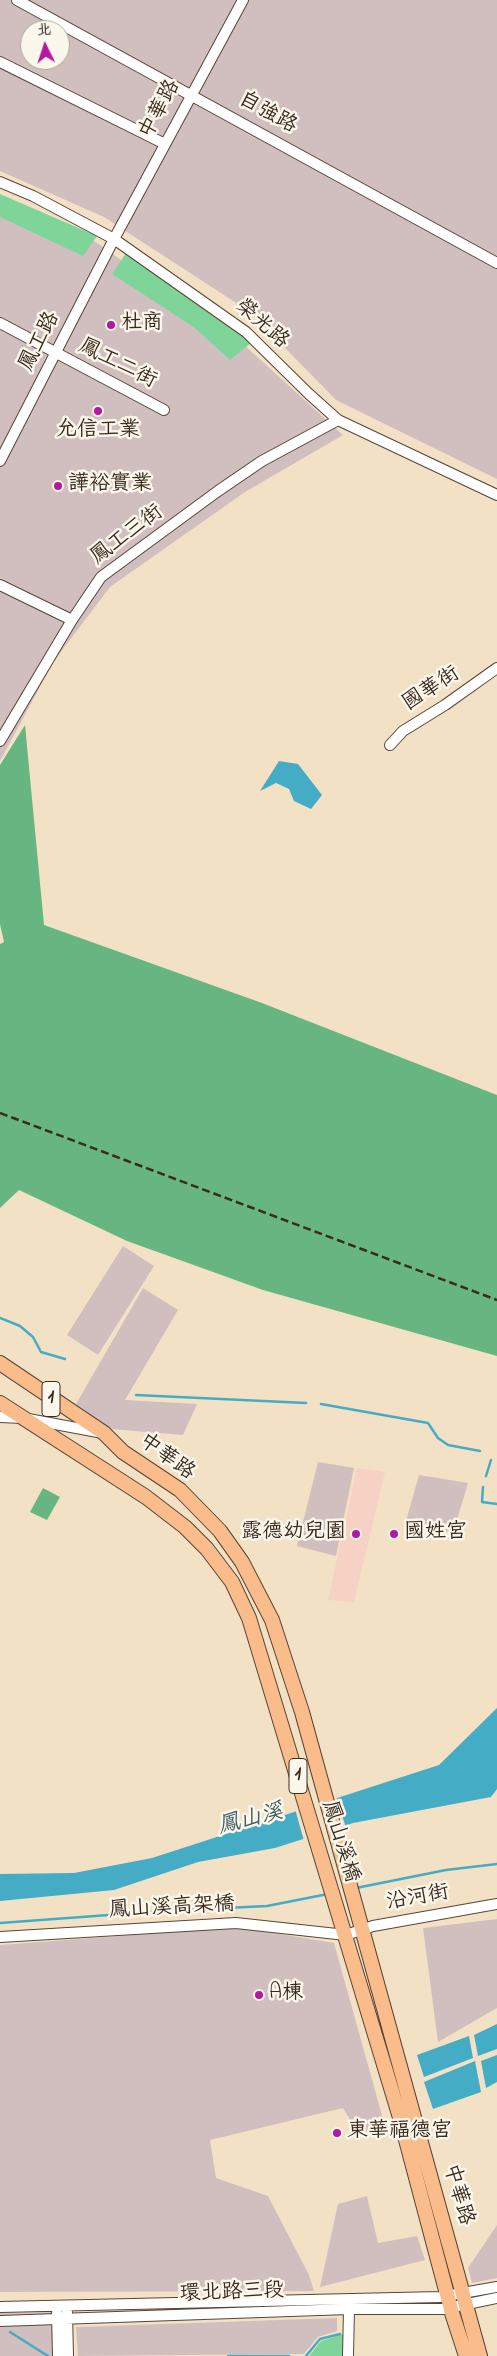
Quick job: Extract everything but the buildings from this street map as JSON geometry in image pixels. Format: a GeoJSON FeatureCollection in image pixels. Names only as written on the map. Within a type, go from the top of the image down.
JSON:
{"type":"FeatureCollection","features":[{"type":"Feature","properties":{"kind":"main road","name":"中華路"},"geometry":{"type":"LineString","coordinates":[[0,1363],[104,1434],[123,1452],[180,1490],[220,1531],[242,1562],[272,1620]]}},
{"type":"Feature","properties":{"kind":"main road","name":"中華路"},"geometry":{"type":"LineString","coordinates":[[0,1403],[146,1497],[185,1527],[207,1549],[232,1582],[249,1618]]}},
{"type":"Feature","properties":{"kind":"main road","name":"鳳山溪橋"},"geometry":{"type":"LineString","coordinates":[[249,1618],[346,1935]]}},
{"type":"Feature","properties":{"kind":"main road","name":"鳳山溪橋"},"geometry":{"type":"LineString","coordinates":[[272,1620],[302,1712],[363,1930]]}},
{"type":"Feature","properties":{"kind":"main road","name":"中華路"},"geometry":{"type":"LineString","coordinates":[[363,1930],[480,2356]]}},
{"type":"Feature","properties":{"kind":"main road","name":"中華路"},"geometry":{"type":"LineString","coordinates":[[346,1935],[401,2121],[449,2301],[466,2356]]}},
{"type":"Feature","properties":{"kind":"street","name":"自強路"},"geometry":{"type":"LineString","coordinates":[[17,0],[192,94],[497,263]]}},
{"type":"Feature","properties":{"kind":"street","name":"中華路"},"geometry":{"type":"LineString","coordinates":[[114,239],[243,0]]}},
{"type":"Feature","properties":{"kind":"street"},"geometry":{"type":"LineString","coordinates":[[0,62],[165,144]]}},
{"type":"Feature","properties":{"kind":"street","name":"榮光路"},"geometry":{"type":"LineString","coordinates":[[0,182],[33,196],[114,239],[246,332],[338,420],[497,495]]}},
{"type":"Feature","properties":{"kind":"street","name":"鳳工路"},"geometry":{"type":"LineString","coordinates":[[0,461],[114,239]]}},
{"type":"Feature","properties":{"kind":"street","name":"鳳工二街"},"geometry":{"type":"LineString","coordinates":[[0,324],[164,410]]}},
{"type":"Feature","properties":{"kind":"street","name":"鳳工三街"},"geometry":{"type":"LineString","coordinates":[[0,741],[72,620],[101,577],[218,491],[262,462],[338,420]]}},
{"type":"Feature","properties":{"kind":"street"},"geometry":{"type":"LineString","coordinates":[[0,585],[72,620]]}},
{"type":"Feature","properties":{"kind":"street","name":"國華街"},"geometry":{"type":"LineString","coordinates":[[390,744],[403,731],[445,706],[497,668]]}},
{"type":"Feature","properties":{"kind":"street"},"geometry":{"type":"LineString","coordinates":[[0,1417],[24,1418],[104,1434]]}},
{"type":"Feature","properties":{"kind":"street","name":"沿河街"},"geometry":{"type":"LineString","coordinates":[[346,1935],[497,1904]]}},
{"type":"Feature","properties":{"kind":"street","name":"鳳山溪高架橋"},"geometry":{"type":"LineString","coordinates":[[0,1937],[236,1923],[346,1935]]}},
{"type":"Feature","properties":{"kind":"street"},"geometry":{"type":"LineString","coordinates":[[464,2299],[497,2287]]}},
{"type":"Feature","properties":{"kind":"street"},"geometry":{"type":"LineString","coordinates":[[464,2299],[497,2298]]}},
{"type":"Feature","properties":{"kind":"street","name":"環北路三段"},"geometry":{"type":"LineString","coordinates":[[0,2321],[348,2309],[464,2299]]}},
{"type":"Feature","properties":{"kind":"street","name":"環北路三段"},"geometry":{"type":"LineString","coordinates":[[0,2307],[449,2301]]}},
{"type":"Feature","properties":{"kind":"street"},"geometry":{"type":"LineString","coordinates":[[58,2356],[62,2305]]}},
{"type":"Feature","properties":{"kind":"street"},"geometry":{"type":"LineString","coordinates":[[348,2309],[348,2356]]}},
{"type":"Feature","properties":{"kind":"street"},"geometry":{"type":"LineString","coordinates":[[62,2319],[68,2356]]}},
{"type":"Feature","properties":{"kind":"shaded area"},"geometry":{"type":"Polygon","coordinates":[[[0,0],[497,0],[497,479],[336,400],[250,312],[104,217],[0,171],[0,0]]]}},
{"type":"Feature","properties":{"kind":"shaded area"},"geometry":{"type":"Polygon","coordinates":[[[0,199],[81,232],[243,344],[343,435],[245,492],[110,587],[54,661],[0,761],[0,199]]]}},
{"type":"Feature","properties":{"kind":"shaded area"},"geometry":{"type":"Polygon","coordinates":[[[123,1246],[154,1266],[98,1355],[67,1335],[123,1246]]]}},
{"type":"Feature","properties":{"kind":"shaded area"},"geometry":{"type":"Polygon","coordinates":[[[143,1288],[178,1310],[125,1400],[197,1404],[183,1435],[111,1429],[76,1404],[143,1288]]]}},
{"type":"Feature","properties":{"kind":"shaded area"},"geometry":{"type":"Polygon","coordinates":[[[318,1462],[354,1468],[336,1556],[297,1546],[318,1462]]]}},
{"type":"Feature","properties":{"kind":"shaded area","name":"露德幼兒園"},"geometry":{"type":"Polygon","coordinates":[[[357,1468],[385,1472],[354,1602],[328,1600],[357,1468]]]}},
{"type":"Feature","properties":{"kind":"shaded area"},"geometry":{"type":"Polygon","coordinates":[[[419,1475],[468,1483],[453,1533],[406,1521],[419,1475]]]}},
{"type":"Feature","properties":{"kind":"shaded area"},"geometry":{"type":"Polygon","coordinates":[[[497,1919],[497,2008],[438,2042],[423,1928],[497,1919]]]}},
{"type":"Feature","properties":{"kind":"shaded area"},"geometry":{"type":"Polygon","coordinates":[[[238,1927],[334,1943],[388,2137],[356,2130],[343,2108],[210,2140],[216,2178],[268,2196],[309,2275],[314,2291],[0,2292],[0,1945],[238,1927]]]}},
{"type":"Feature","properties":{"kind":"shaded area"},"geometry":{"type":"Polygon","coordinates":[[[367,2196],[378,2243],[417,2236],[425,2260],[320,2287],[338,2204],[367,2196]]]}},
{"type":"Feature","properties":{"kind":"shaded area"},"geometry":{"type":"Polygon","coordinates":[[[497,2225],[497,2278],[472,2283],[468,2268],[497,2225]]]}},
{"type":"Feature","properties":{"kind":"shaded area"},"geometry":{"type":"Polygon","coordinates":[[[61,2312],[62,2356],[0,2356],[0,2313],[61,2312]]]}},
{"type":"Feature","properties":{"kind":"shaded area"},"geometry":{"type":"Polygon","coordinates":[[[337,2318],[337,2331],[318,2337],[304,2354],[78,2356],[76,2327],[337,2318]]]}},
{"type":"Feature","properties":{"kind":"green space"},"geometry":{"type":"Polygon","coordinates":[[[0,194],[97,236],[83,256],[0,217],[0,194]]]}},
{"type":"Feature","properties":{"kind":"green space"},"geometry":{"type":"Polygon","coordinates":[[[126,253],[252,342],[230,360],[195,328],[112,274],[126,253]]]}},
{"type":"Feature","properties":{"kind":"green space"},"geometry":{"type":"Polygon","coordinates":[[[25,725],[44,925],[262,1003],[497,1095],[497,1356],[263,1290],[127,1241],[19,1190],[0,1208],[0,944],[4,942],[0,924],[0,765],[25,725]]]}},
{"type":"Feature","properties":{"kind":"green space"},"geometry":{"type":"Polygon","coordinates":[[[43,1488],[60,1497],[47,1520],[30,1512],[43,1488]]]}},
{"type":"Feature","properties":{"kind":"green space"},"geometry":{"type":"Polygon","coordinates":[[[343,2334],[343,2356],[309,2356],[321,2341],[343,2334]]]}},
{"type":"Feature","properties":{"kind":"water"},"geometry":{"type":"Polygon","coordinates":[[[279,761],[298,764],[322,795],[311,809],[294,801],[289,789],[276,783],[260,791],[279,761]]]}},
{"type":"Feature","properties":{"kind":"water","name":"鳳山溪"},"geometry":{"type":"Polygon","coordinates":[[[497,1708],[497,1789],[491,1797],[353,1823],[275,1848],[198,1862],[114,1890],[0,1901],[0,1874],[74,1873],[152,1858],[439,1765],[497,1708]]]}},
{"type":"Feature","properties":{"kind":"water"},"geometry":{"type":"Polygon","coordinates":[[[497,2024],[497,2049],[478,2056],[474,2035],[497,2024]]]}},
{"type":"Feature","properties":{"kind":"water"},"geometry":{"type":"Polygon","coordinates":[[[469,2036],[473,2058],[424,2077],[417,2055],[469,2036]]]}},
{"type":"Feature","properties":{"kind":"water"},"geometry":{"type":"Polygon","coordinates":[[[497,2055],[497,2082],[486,2088],[481,2061],[497,2055]]]}},
{"type":"Feature","properties":{"kind":"water"},"geometry":{"type":"Polygon","coordinates":[[[475,2061],[481,2092],[433,2109],[424,2082],[475,2061]]]}},
{"type":"Feature","properties":{"kind":"pier"},"geometry":{"type":"Polygon","coordinates":[[[336,1796],[346,1828],[304,1841],[295,1809],[336,1796]]]}},
{"type":"Feature","properties":{"kind":"waterway"},"geometry":{"type":"LineString","coordinates":[[0,1318],[20,1326],[33,1337],[41,1352],[65,1359]]}},
{"type":"Feature","properties":{"kind":"waterway"},"geometry":{"type":"LineString","coordinates":[[136,1395],[306,1403]]}},
{"type":"Feature","properties":{"kind":"waterway"},"geometry":{"type":"LineString","coordinates":[[321,1404],[428,1423],[438,1438],[448,1445],[480,1451]]}},
{"type":"Feature","properties":{"kind":"waterway"},"geometry":{"type":"LineString","coordinates":[[486,1476],[491,1460]]}},
{"type":"Feature","properties":{"kind":"waterway"},"geometry":{"type":"LineString","coordinates":[[483,1487],[482,1502],[497,1504]]}},
{"type":"Feature","properties":{"kind":"waterway"},"geometry":{"type":"LineString","coordinates":[[356,1888],[446,1870],[497,1864]]}},
{"type":"Feature","properties":{"kind":"waterway"},"geometry":{"type":"LineString","coordinates":[[0,1923],[163,1911],[267,1906],[328,1894]]}},
{"type":"Feature","properties":{"kind":"waterway"},"geometry":{"type":"LineString","coordinates":[[10,2332],[48,2356]]}},
{"type":"Feature","properties":{"kind":"waterway"},"geometry":{"type":"LineString","coordinates":[[306,2356],[320,2339],[340,2334]]}},
{"type":"Feature","properties":{"kind":"waterway"},"geometry":{"type":"LineString","coordinates":[[228,2356],[289,2356]]}},
{"type":"Feature","properties":{"kind":"railway"},"geometry":{"type":"LineString","coordinates":[[0,1113],[497,1300]]}},
{"type":"Feature","properties":{"kind":"place","name":"杜商"},"geometry":{"type":"Point","coordinates":[111,325]}},
{"type":"Feature","properties":{"kind":"place","name":"允信工業"},"geometry":{"type":"Point","coordinates":[98,411]}},
{"type":"Feature","properties":{"kind":"place","name":"譁裕實業"},"geometry":{"type":"Point","coordinates":[58,486]}},
{"type":"Feature","properties":{"kind":"place","name":"露德幼兒園"},"geometry":{"type":"Point","coordinates":[356,1534]}},
{"type":"Feature","properties":{"kind":"place","name":"國姓宫"},"geometry":{"type":"Point","coordinates":[394,1534]}},
{"type":"Feature","properties":{"kind":"place","name":"A棟"},"geometry":{"type":"Point","coordinates":[259,1995]}},
{"type":"Feature","properties":{"kind":"place","name":"東華福德宮"},"geometry":{"type":"Point","coordinates":[337,2133]}}]}
